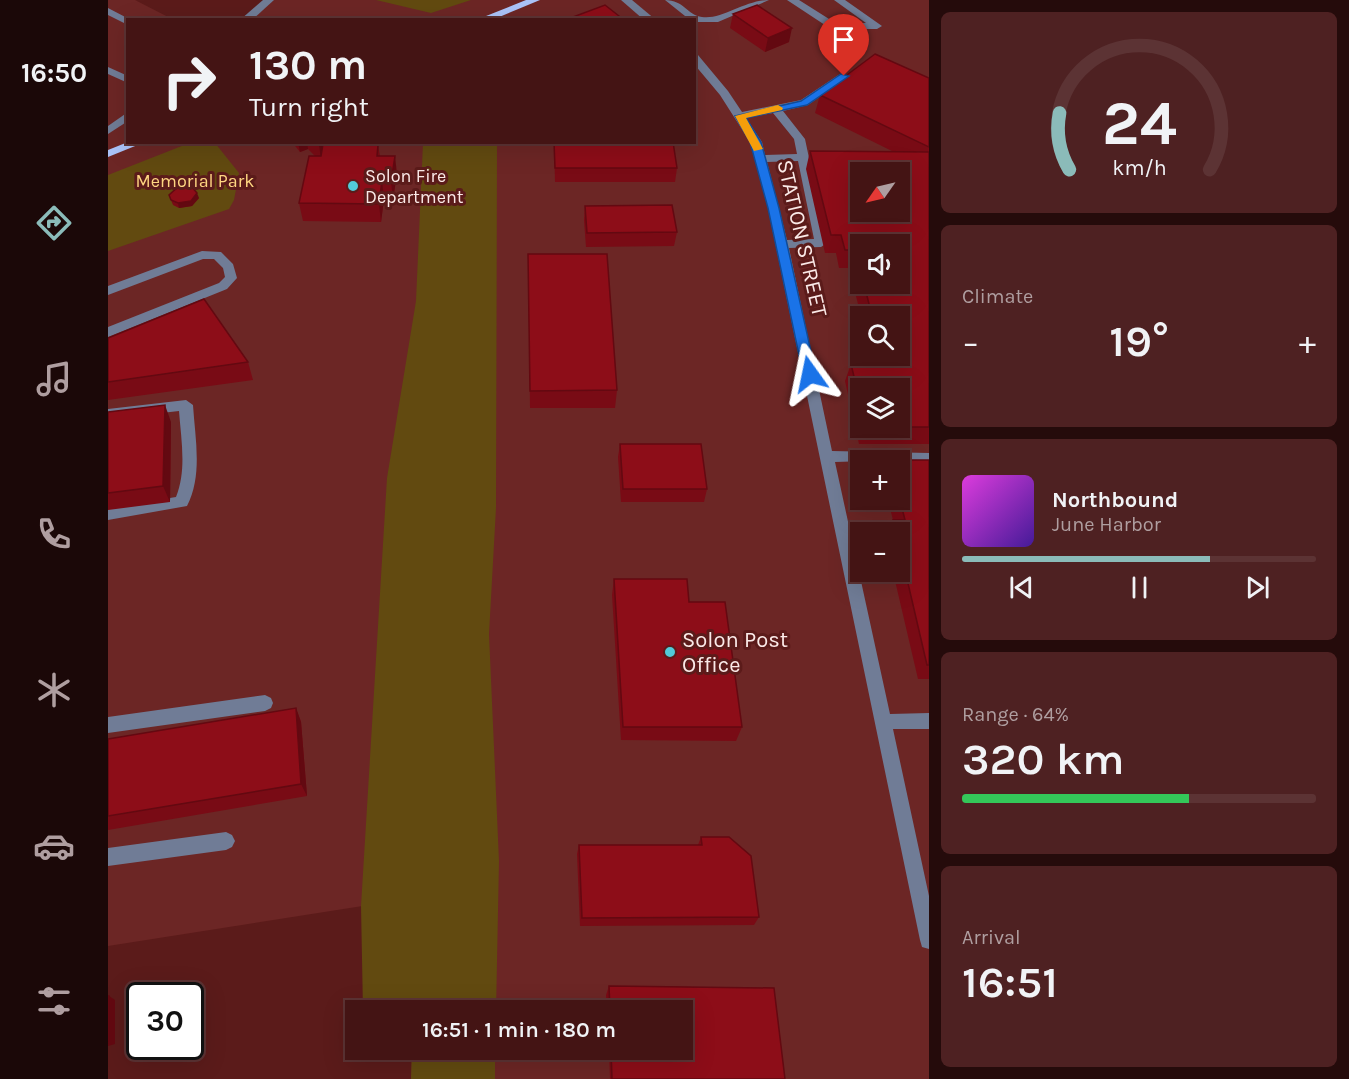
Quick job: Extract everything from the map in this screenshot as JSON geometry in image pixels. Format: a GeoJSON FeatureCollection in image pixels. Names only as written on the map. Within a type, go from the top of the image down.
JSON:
{"type":"FeatureCollection","features":[{"type":"Feature","properties":{"kind":"main road"},"geometry":{"type":"LineString","coordinates":[[486,18],[535,0]]}},
{"type":"Feature","properties":{"kind":"main road"},"geometry":{"type":"LineString","coordinates":[[108,154],[135,144]]}},
{"type":"Feature","properties":{"kind":"street"},"geometry":{"type":"LineString","coordinates":[[247,18],[269,0]]}},
{"type":"Feature","properties":{"kind":"street"},"geometry":{"type":"LineString","coordinates":[[626,0],[648,18]]}},
{"type":"Feature","properties":{"kind":"street"},"geometry":{"type":"LineString","coordinates":[[670,0],[694,18]]}},
{"type":"Feature","properties":{"kind":"street"},"geometry":{"type":"LineString","coordinates":[[696,19],[714,20],[764,0]]}},
{"type":"Feature","properties":{"kind":"street"},"geometry":{"type":"LineString","coordinates":[[792,0],[835,27],[877,26],[839,0]]}},
{"type":"Feature","properties":{"kind":"street"},"geometry":{"type":"LineString","coordinates":[[110,15],[126,21]]}},
{"type":"Feature","properties":{"kind":"street","name":"STATION STREET"},"geometry":{"type":"LineString","coordinates":[[696,59],[708,71],[756,142],[782,244],[840,527],[928,928]]}},
{"type":"Feature","properties":{"kind":"street"},"geometry":{"type":"LineString","coordinates":[[108,70],[126,79]]}},
{"type":"Feature","properties":{"kind":"street"},"geometry":{"type":"LineString","coordinates":[[740,116],[804,103],[844,76]]}},
{"type":"Feature","properties":{"kind":"street"},"geometry":{"type":"LineString","coordinates":[[776,109],[799,139],[821,243],[782,244]]}},
{"type":"Feature","properties":{"kind":"street"},"geometry":{"type":"LineString","coordinates":[[108,131],[126,117]]}},
{"type":"Feature","properties":{"kind":"street"},"geometry":{"type":"LineString","coordinates":[[760,159],[802,157]]}},
{"type":"Feature","properties":{"kind":"street"},"geometry":{"type":"LineString","coordinates":[[108,291],[202,255],[217,255],[229,267],[231,278],[223,286],[108,332]]}},
{"type":"Feature","properties":{"kind":"street"},"geometry":{"type":"LineString","coordinates":[[108,414],[186,405],[188,489],[182,502],[108,514]]}},
{"type":"Feature","properties":{"kind":"street"},"geometry":{"type":"LineString","coordinates":[[827,456],[929,459]]}},
{"type":"Feature","properties":{"kind":"street"},"geometry":{"type":"LineString","coordinates":[[108,725],[265,703]]}},
{"type":"Feature","properties":{"kind":"street"},"geometry":{"type":"LineString","coordinates":[[883,722],[929,722]]}},
{"type":"Feature","properties":{"kind":"street"},"geometry":{"type":"LineString","coordinates":[[108,857],[226,841]]}},
{"type":"Feature","properties":{"kind":"shaded area"},"geometry":{"type":"Polygon","coordinates":[[[108,0],[135,0],[170,18],[126,18],[126,144],[696,144],[696,18],[246,18],[269,0],[929,0],[929,1079],[411,1079],[412,1060],[693,1060],[693,1000],[415,1000],[420,897],[108,946],[108,0]]]}},
{"type":"Feature","properties":{"kind":"green space"},"geometry":{"type":"Polygon","coordinates":[[[376,0],[471,0],[431,13],[376,0]]]}},
{"type":"Feature","properties":{"kind":"green space","name":"Memorial Park"},"geometry":{"type":"Polygon","coordinates":[[[187,144],[216,144],[239,173],[234,200],[229,209],[108,251],[108,175],[187,144]]]}},
{"type":"Feature","properties":{"kind":"green space"},"geometry":{"type":"Polygon","coordinates":[[[423,144],[497,144],[496,508],[489,634],[499,861],[496,1000],[363,1000],[361,906],[387,478],[416,301],[423,144]]]}},
{"type":"Feature","properties":{"kind":"green space"},"geometry":{"type":"Polygon","coordinates":[[[412,1060],[495,1060],[495,1079],[411,1079],[412,1060]]]}},
{"type":"Feature","properties":{"kind":"building"},"geometry":{"type":"Polygon","coordinates":[[[605,5],[621,18],[570,18],[605,5]]]}},
{"type":"Feature","properties":{"kind":"building"},"geometry":{"type":"Polygon","coordinates":[[[757,5],[792,28],[768,38],[733,14],[757,5]]]}},
{"type":"Feature","properties":{"kind":"building"},"geometry":{"type":"Polygon","coordinates":[[[875,54],[929,78],[929,147],[820,95],[875,54]]]}},
{"type":"Feature","properties":{"kind":"building","name":"Solon Fire Department"},"geometry":{"type":"Polygon","coordinates":[[[323,144],[351,144],[349,145],[378,145],[377,156],[395,156],[391,181],[382,180],[379,204],[299,203],[309,156],[321,156],[323,144]]]}},
{"type":"Feature","properties":{"kind":"building"},"geometry":{"type":"Polygon","coordinates":[[[554,144],[673,144],[677,168],[555,168],[554,144]]]}},
{"type":"Feature","properties":{"kind":"building"},"geometry":{"type":"Polygon","coordinates":[[[810,151],[929,152],[929,427],[910,427],[910,378],[854,378],[851,366],[910,366],[910,306],[870,306],[866,294],[910,294],[910,234],[850,234],[850,250],[845,250],[841,235],[831,235],[810,151]]]}},
{"type":"Feature","properties":{"kind":"building"},"geometry":{"type":"Polygon","coordinates":[[[191,186],[197,193],[191,201],[178,203],[171,200],[169,195],[178,187],[191,186]]]}},
{"type":"Feature","properties":{"kind":"building"},"geometry":{"type":"Polygon","coordinates":[[[672,205],[677,232],[587,233],[585,206],[672,205]]]}},
{"type":"Feature","properties":{"kind":"building"},"geometry":{"type":"Polygon","coordinates":[[[528,254],[607,254],[617,390],[530,391],[528,254]]]}},
{"type":"Feature","properties":{"kind":"building"},"geometry":{"type":"Polygon","coordinates":[[[204,299],[248,362],[108,382],[108,338],[204,299]]]}},
{"type":"Feature","properties":{"kind":"building"},"geometry":{"type":"Polygon","coordinates":[[[165,405],[163,486],[108,493],[108,412],[165,405]]]}},
{"type":"Feature","properties":{"kind":"building"},"geometry":{"type":"Polygon","coordinates":[[[620,444],[701,444],[707,489],[623,489],[620,444]]]}},
{"type":"Feature","properties":{"kind":"building"},"geometry":{"type":"Polygon","coordinates":[[[910,460],[929,460],[929,665],[927,665],[908,582],[910,582],[910,522],[894,522],[893,520],[905,520],[902,510],[910,510],[910,460]]]}},
{"type":"Feature","properties":{"kind":"building","name":"Solon Post Office"},"geometry":{"type":"Polygon","coordinates":[[[614,579],[687,579],[689,602],[725,602],[742,727],[623,727],[614,579]]]}},
{"type":"Feature","properties":{"kind":"building"},"geometry":{"type":"Polygon","coordinates":[[[296,708],[301,784],[108,816],[108,739],[296,708]]]}},
{"type":"Feature","properties":{"kind":"building"},"geometry":{"type":"Polygon","coordinates":[[[701,837],[729,837],[751,856],[759,917],[582,918],[579,845],[702,845],[701,837]]]}},
{"type":"Feature","properties":{"kind":"building"},"geometry":{"type":"Polygon","coordinates":[[[609,986],[774,988],[785,1079],[612,1079],[611,1060],[693,1060],[693,1000],[610,1000],[609,986]]]}},
{"type":"Feature","properties":{"kind":"building"},"geometry":{"type":"Polygon","coordinates":[[[108,996],[109,1040],[108,1041],[108,996]]]}},
{"type":"Feature","properties":{"kind":"slow traffic"},"geometry":{"type":"LineString","coordinates":[[758,149],[740,116],[778,108]]}},
{"type":"Feature","properties":{"kind":"place","name":"Solon Fire Department"},"geometry":{"type":"Point","coordinates":[353,186]}},
{"type":"Feature","properties":{"kind":"place","name":"Solon Post Office"},"geometry":{"type":"Point","coordinates":[670,652]}},
{"type":"Feature","properties":{"kind":"route"},"geometry":{"type":"LineString","coordinates":[[810,374],[774,208],[756,142],[740,116],[804,103],[844,76]]}}]}
